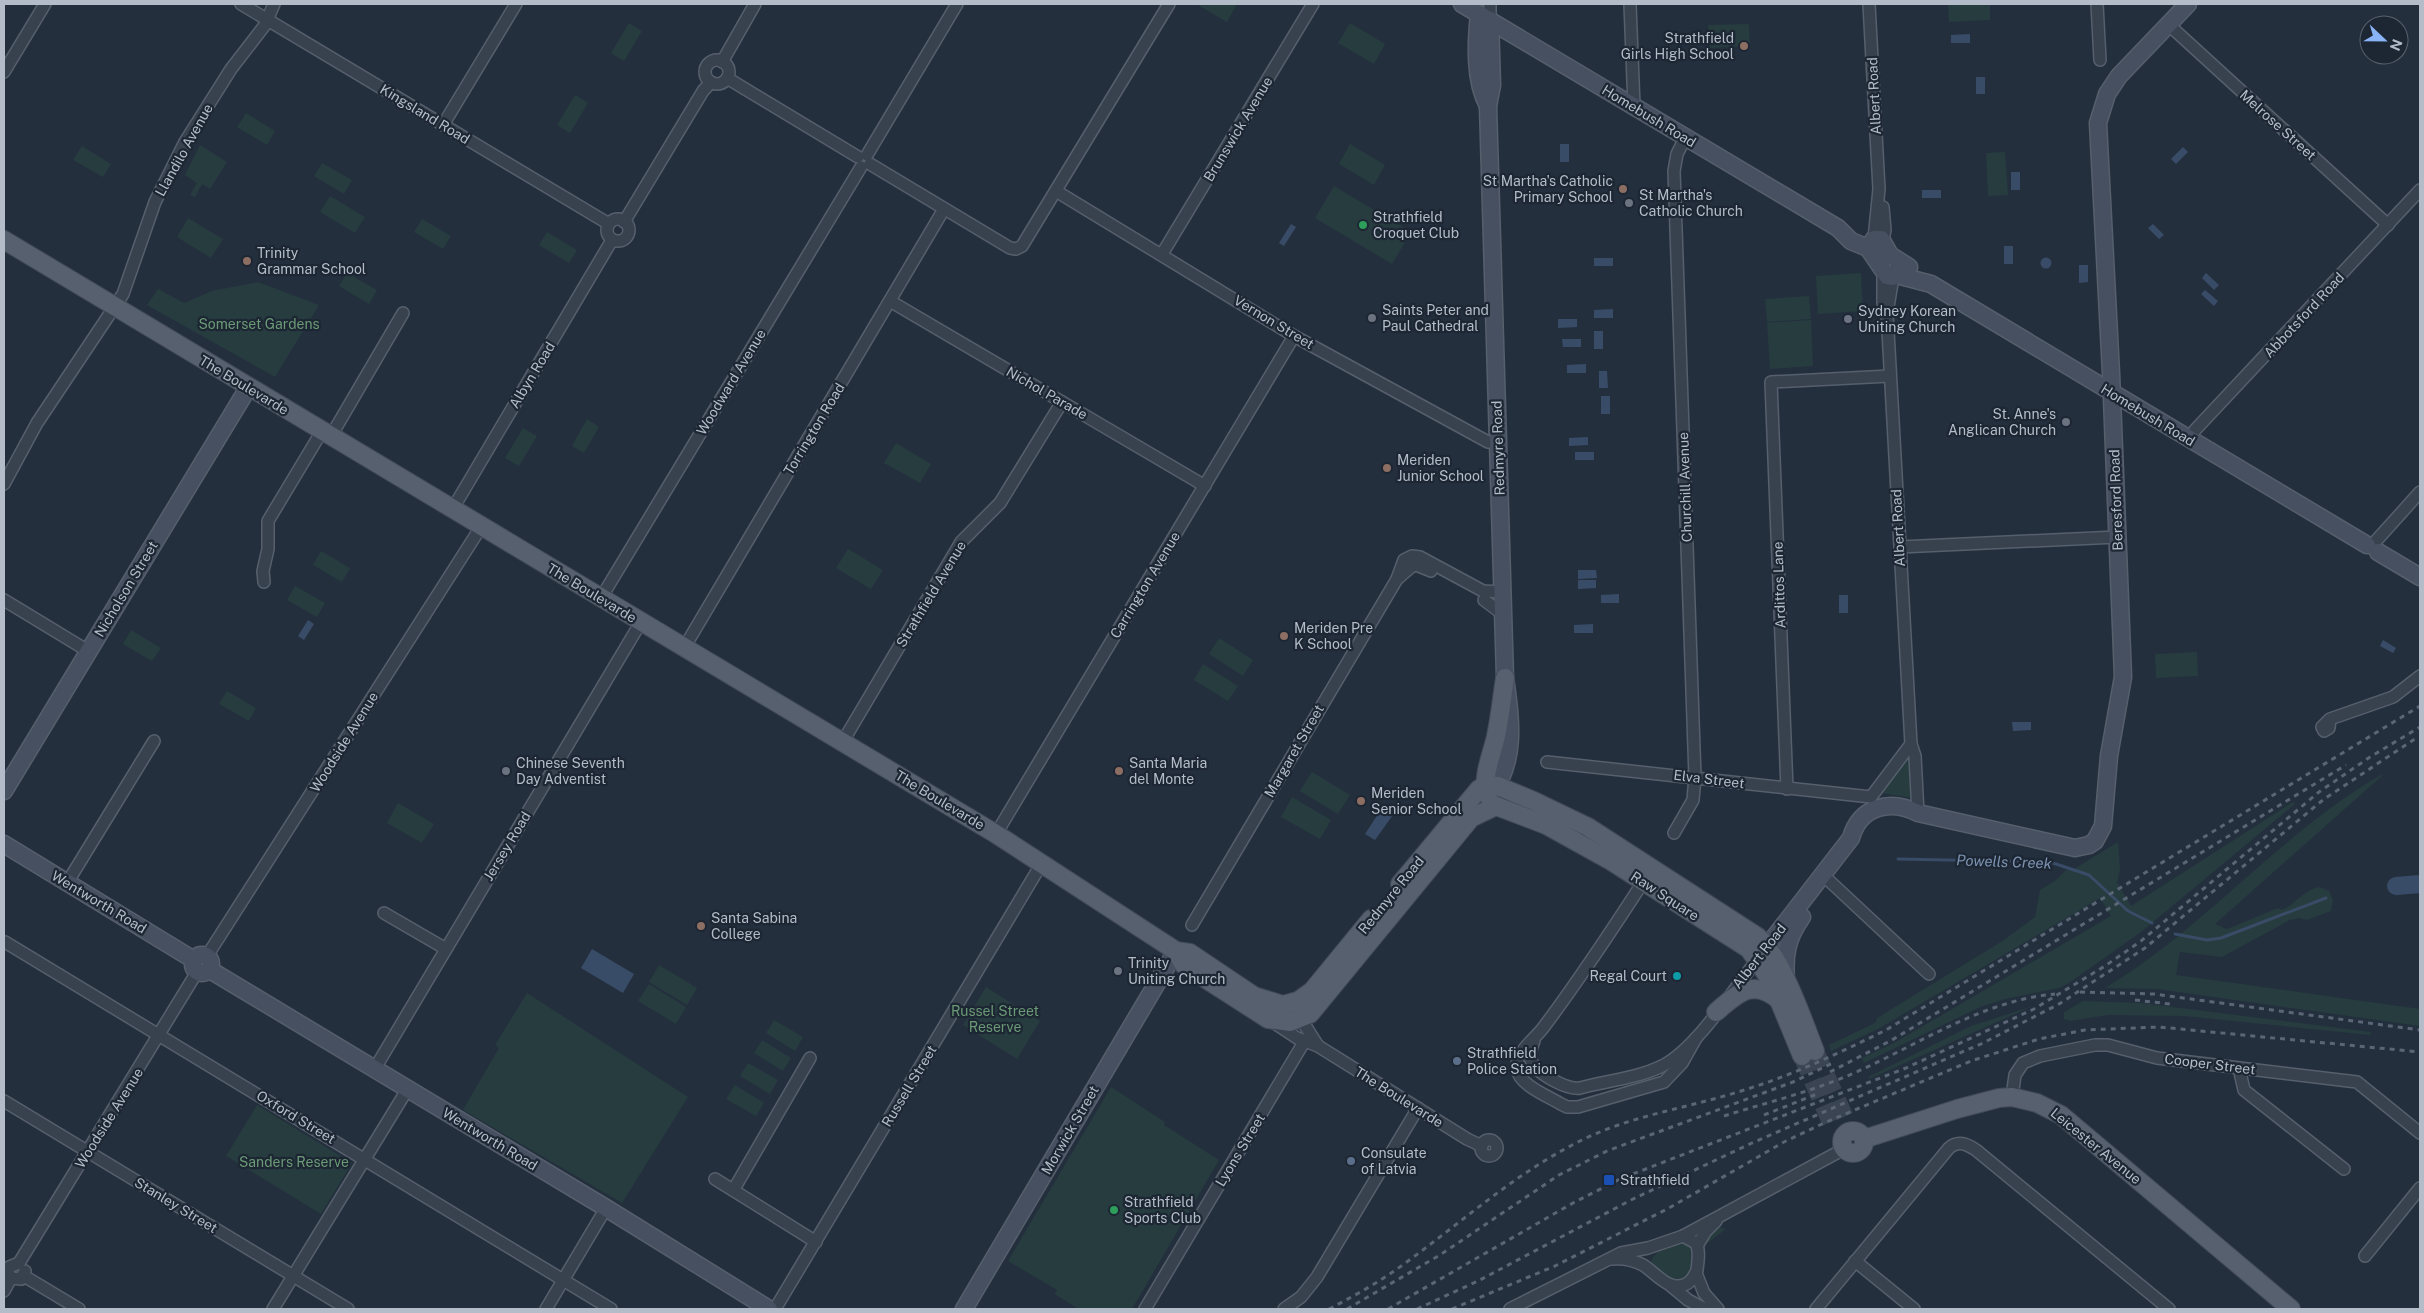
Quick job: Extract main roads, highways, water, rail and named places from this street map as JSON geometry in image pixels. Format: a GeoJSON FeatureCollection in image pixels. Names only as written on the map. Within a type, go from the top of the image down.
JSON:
{"type":"FeatureCollection","features":[{"type":"Feature","properties":{"kind":"main road","name":"Homebush Road"},"geometry":{"type":"LineString","coordinates":[[1462,4],[1485,10],[1531,45],[1838,228],[1851,241],[1874,242],[1876,258],[1893,272],[1928,277],[1930,284],[2189,440],[2373,546],[2420,577]]}},
{"type":"Feature","properties":{"kind":"main road","name":"Beresford Road"},"geometry":{"type":"LineString","coordinates":[[1918,813],[2064,847],[2082,848],[2089,845],[2100,834],[2105,818],[2109,756],[2123,677],[2112,393],[2098,123],[2107,94],[2119,76],[2188,4]]}},
{"type":"Feature","properties":{"kind":"main road","name":"Redmyre Road"},"geometry":{"type":"LineString","coordinates":[[1301,1019],[1310,1014],[1318,1005],[1401,900],[1471,818],[1488,794],[1510,754],[1511,736],[1506,678],[1488,106],[1492,85],[1491,58],[1485,10]]}},
{"type":"Feature","properties":{"kind":"main road","name":"Redmyre Road"},"geometry":{"type":"LineString","coordinates":[[1485,10],[1478,29],[1480,91],[1488,106]]}},
{"type":"Feature","properties":{"kind":"main road"},"geometry":{"type":"LineString","coordinates":[[1491,58],[1508,44],[1531,45]]}},
{"type":"Feature","properties":{"kind":"main road","name":"The Boulevarde"},"geometry":{"type":"LineString","coordinates":[[4,240],[480,527],[996,834],[1176,951],[1190,953],[1254,996],[1274,1004],[1283,1005]]}},
{"type":"Feature","properties":{"kind":"main road","name":"Nicholson Street"},"geometry":{"type":"LineString","coordinates":[[4,791],[248,388]]}},
{"type":"Feature","properties":{"kind":"main road"},"geometry":{"type":"LineString","coordinates":[[1488,794],[1487,768],[1496,735],[1506,678]]}},
{"type":"Feature","properties":{"kind":"main road","name":"Redmyre Road"},"geometry":{"type":"LineString","coordinates":[[1283,1005],[1298,1001],[1312,992],[1488,794]]}},
{"type":"Feature","properties":{"kind":"main road","name":"Raw Square"},"geometry":{"type":"LineString","coordinates":[[1488,794],[1542,804],[1588,827],[1648,874],[1745,946],[1769,977],[1809,1054],[1786,982],[1768,945],[1755,934],[1648,874]]}},
{"type":"Feature","properties":{"kind":"main road"},"geometry":{"type":"LineString","coordinates":[[1861,820],[1871,797]]}},
{"type":"Feature","properties":{"kind":"main road"},"geometry":{"type":"LineString","coordinates":[[1851,838],[1854,828],[1868,812],[1883,805],[1907,807],[1918,813]]}},
{"type":"Feature","properties":{"kind":"main road"},"geometry":{"type":"LineString","coordinates":[[1851,838],[1861,834],[1875,818],[1885,813],[1908,815],[1918,813]]}},
{"type":"Feature","properties":{"kind":"main road","name":"Albert Road"},"geometry":{"type":"LineString","coordinates":[[1757,960],[1851,838]]}},
{"type":"Feature","properties":{"kind":"main road","name":"Wentworth Road"},"geometry":{"type":"LineString","coordinates":[[4,844],[407,1090],[606,1208],[768,1309]]}},
{"type":"Feature","properties":{"kind":"main road"},"geometry":{"type":"LineString","coordinates":[[1786,982],[1786,945],[1792,931],[1807,910],[1812,889]]}},
{"type":"Feature","properties":{"kind":"main road","name":"The Boulevarde"},"geometry":{"type":"LineString","coordinates":[[1176,951],[1184,965],[1268,1019],[1290,1022],[1301,1019]]}},
{"type":"Feature","properties":{"kind":"main road","name":"Morwick Street"},"geometry":{"type":"LineString","coordinates":[[964,1309],[1176,951]]}},
{"type":"Feature","properties":{"kind":"main road"},"geometry":{"type":"LineString","coordinates":[[1716,1012],[1732,999],[1754,988],[1765,989],[1780,1000]]}},
{"type":"Feature","properties":{"kind":"main road"},"geometry":{"type":"LineString","coordinates":[[1254,996],[1265,1006],[1293,1011],[1301,1019]]}},
{"type":"Feature","properties":{"kind":"main road","name":"Leicester Avenue"},"geometry":{"type":"LineString","coordinates":[[1847,1134],[1985,1101],[2012,1097],[2037,1102],[2061,1115],[2291,1309]]}},
{"type":"Feature","properties":{"kind":"water"},"geometry":{"type":"Polygon","coordinates":[[[1970,34],[1970,43],[1951,43],[1951,35],[1970,34]]]}},
{"type":"Feature","properties":{"kind":"water"},"geometry":{"type":"Polygon","coordinates":[[[1976,77],[1985,77],[1985,94],[1976,94],[1976,77]]]}},
{"type":"Feature","properties":{"kind":"water"},"geometry":{"type":"Polygon","coordinates":[[[1560,144],[1569,144],[1569,162],[1560,162],[1560,144]]]}},
{"type":"Feature","properties":{"kind":"water"},"geometry":{"type":"Polygon","coordinates":[[[2183,147],[2188,152],[2176,164],[2171,159],[2183,147]]]}},
{"type":"Feature","properties":{"kind":"water"},"geometry":{"type":"Polygon","coordinates":[[[2011,172],[2020,172],[2020,190],[2011,190],[2011,172]]]}},
{"type":"Feature","properties":{"kind":"water"},"geometry":{"type":"Polygon","coordinates":[[[1922,190],[1941,190],[1941,198],[1922,198],[1922,190]]]}},
{"type":"Feature","properties":{"kind":"water"},"geometry":{"type":"Polygon","coordinates":[[[1291,224],[1296,227],[1284,246],[1279,243],[1291,224]]]}},
{"type":"Feature","properties":{"kind":"water"},"geometry":{"type":"Polygon","coordinates":[[[2153,224],[2164,235],[2159,239],[2148,228],[2153,224]]]}},
{"type":"Feature","properties":{"kind":"water"},"geometry":{"type":"Polygon","coordinates":[[[2004,246],[2013,246],[2013,264],[2004,264],[2004,246]]]}},
{"type":"Feature","properties":{"kind":"water"},"geometry":{"type":"Polygon","coordinates":[[[2046,257],[2052,263],[2046,269],[2040,263],[2046,257]]]}},
{"type":"Feature","properties":{"kind":"water"},"geometry":{"type":"Polygon","coordinates":[[[1594,258],[1613,258],[1613,266],[1594,266],[1594,258]]]}},
{"type":"Feature","properties":{"kind":"water"},"geometry":{"type":"Polygon","coordinates":[[[2079,265],[2088,265],[2088,282],[2079,283],[2079,265]]]}},
{"type":"Feature","properties":{"kind":"water"},"geometry":{"type":"Polygon","coordinates":[[[2206,273],[2219,285],[2214,290],[2202,278],[2206,273]]]}},
{"type":"Feature","properties":{"kind":"water"},"geometry":{"type":"Polygon","coordinates":[[[2205,290],[2218,301],[2214,306],[2201,294],[2205,290]]]}},
{"type":"Feature","properties":{"kind":"water"},"geometry":{"type":"Polygon","coordinates":[[[1613,309],[1613,318],[1594,318],[1594,310],[1613,309]]]}},
{"type":"Feature","properties":{"kind":"water"},"geometry":{"type":"Polygon","coordinates":[[[1558,319],[1577,319],[1577,327],[1558,328],[1558,319]]]}},
{"type":"Feature","properties":{"kind":"water"},"geometry":{"type":"Polygon","coordinates":[[[1594,331],[1603,331],[1603,349],[1594,349],[1594,331]]]}},
{"type":"Feature","properties":{"kind":"water"},"geometry":{"type":"Polygon","coordinates":[[[1562,339],[1581,339],[1581,347],[1563,347],[1562,339]]]}},
{"type":"Feature","properties":{"kind":"water"},"geometry":{"type":"Polygon","coordinates":[[[1586,364],[1586,373],[1567,373],[1567,365],[1586,364]]]}},
{"type":"Feature","properties":{"kind":"water"},"geometry":{"type":"Polygon","coordinates":[[[1599,371],[1607,371],[1608,388],[1599,388],[1599,371]]]}},
{"type":"Feature","properties":{"kind":"water"},"geometry":{"type":"Polygon","coordinates":[[[1601,396],[1610,396],[1610,414],[1601,414],[1601,396]]]}},
{"type":"Feature","properties":{"kind":"water"},"geometry":{"type":"Polygon","coordinates":[[[1588,437],[1588,445],[1569,446],[1569,438],[1588,437]]]}},
{"type":"Feature","properties":{"kind":"water"},"geometry":{"type":"Polygon","coordinates":[[[1575,452],[1594,452],[1594,460],[1575,460],[1575,452]]]}},
{"type":"Feature","properties":{"kind":"water"},"geometry":{"type":"Polygon","coordinates":[[[1578,570],[1596,570],[1597,578],[1578,579],[1578,570]]]}},
{"type":"Feature","properties":{"kind":"water"},"geometry":{"type":"Polygon","coordinates":[[[1578,580],[1596,580],[1596,588],[1578,589],[1578,580]]]}},
{"type":"Feature","properties":{"kind":"water"},"geometry":{"type":"Polygon","coordinates":[[[1619,594],[1619,603],[1601,603],[1601,595],[1619,594]]]}},
{"type":"Feature","properties":{"kind":"water"},"geometry":{"type":"Polygon","coordinates":[[[1839,595],[1848,595],[1848,613],[1839,613],[1839,595]]]}},
{"type":"Feature","properties":{"kind":"water"},"geometry":{"type":"Polygon","coordinates":[[[308,620],[314,624],[304,640],[298,636],[308,620]]]}},
{"type":"Feature","properties":{"kind":"water"},"geometry":{"type":"Polygon","coordinates":[[[1593,624],[1593,633],[1574,633],[1574,625],[1593,624]]]}},
{"type":"Feature","properties":{"kind":"water"},"geometry":{"type":"Polygon","coordinates":[[[2383,640],[2396,648],[2393,653],[2380,646],[2383,640]]]}},
{"type":"Feature","properties":{"kind":"water"},"geometry":{"type":"Polygon","coordinates":[[[2012,722],[2031,722],[2031,730],[2013,731],[2012,722]]]}},
{"type":"Feature","properties":{"kind":"water"},"geometry":{"type":"Polygon","coordinates":[[[1384,805],[1395,812],[1375,840],[1365,834],[1384,805]]]}},
{"type":"Feature","properties":{"kind":"water"},"geometry":{"type":"Polygon","coordinates":[[[592,949],[634,974],[623,993],[581,968],[592,949]]]}},
{"type":"Feature","properties":{"kind":"waterway","name":"Powells Creek"},"geometry":{"type":"LineString","coordinates":[[1898,859],[2050,862],[2089,875],[2128,911],[2152,923]]}},
{"type":"Feature","properties":{"kind":"waterway","name":"Powells Creek"},"geometry":{"type":"LineString","coordinates":[[2396,886],[2420,884]]}},
{"type":"Feature","properties":{"kind":"waterway","name":"Powells Creek"},"geometry":{"type":"LineString","coordinates":[[2175,934],[2207,940],[2221,938],[2326,898]]}},
{"type":"Feature","properties":{"kind":"tunnel"},"geometry":{"type":"LineString","coordinates":[[1815,1051],[1846,1120]]}},
{"type":"Feature","properties":{"kind":"tunnel"},"geometry":{"type":"LineString","coordinates":[[1802,1056],[1833,1127]]}},
{"type":"Feature","properties":{"kind":"railway"},"geometry":{"type":"LineString","coordinates":[[1329,1309],[1389,1275],[1509,1184],[1582,1140],[1621,1124],[1760,1085],[1833,1055],[1886,1030],[2420,706]]}},
{"type":"Feature","properties":{"kind":"railway"},"geometry":{"type":"LineString","coordinates":[[1388,1309],[1573,1203],[1620,1179],[1906,1068],[2034,1009],[2105,966],[2141,941],[2319,792],[2370,757],[2420,727]]}},
{"type":"Feature","properties":{"kind":"railway"},"geometry":{"type":"LineString","coordinates":[[1417,1309],[1478,1281],[1631,1200],[1752,1143],[1983,1043],[2059,1004],[2145,948],[2324,799],[2418,737]]}},
{"type":"Feature","properties":{"kind":"railway"},"geometry":{"type":"LineString","coordinates":[[1830,1072],[1892,1040],[2346,765]]}},
{"type":"Feature","properties":{"kind":"railway"},"geometry":{"type":"LineString","coordinates":[[2080,992],[2154,994],[2420,1030]]}},
{"type":"Feature","properties":{"kind":"railway"},"geometry":{"type":"LineString","coordinates":[[1724,1116],[1801,1093],[1847,1076],[1974,1015],[2027,998],[2055,994]]}},
{"type":"Feature","properties":{"kind":"railway"},"geometry":{"type":"LineString","coordinates":[[2135,1000],[2170,1004]]}},
{"type":"Feature","properties":{"kind":"railway"},"geometry":{"type":"LineString","coordinates":[[1452,1309],[1555,1266],[1669,1208],[1784,1142],[1824,1123],[1971,1061],[2039,1039],[2085,1030],[2159,1027],[2420,1052]]}},
{"type":"Feature","properties":{"kind":"railway"},"geometry":{"type":"LineString","coordinates":[[1347,1309],[1440,1255],[1559,1175],[1607,1151],[1793,1082],[1835,1062]]}},
{"type":"Feature","properties":{"kind":"railway"},"geometry":{"type":"LineString","coordinates":[[1764,1115],[1817,1094]]}},
{"type":"Feature","properties":{"kind":"place","name":"Strathfield Girls High School"},"geometry":{"type":"Point","coordinates":[1744,46]}},
{"type":"Feature","properties":{"kind":"place","name":"St Martha's Catholic Primary School"},"geometry":{"type":"Point","coordinates":[1623,189]}},
{"type":"Feature","properties":{"kind":"place","name":"St Martha's Catholic Church"},"geometry":{"type":"Point","coordinates":[1629,203]}},
{"type":"Feature","properties":{"kind":"place","name":"Strathfield Croquet Club"},"geometry":{"type":"Point","coordinates":[1363,225]}},
{"type":"Feature","properties":{"kind":"place","name":"Trinity Grammar School"},"geometry":{"type":"Point","coordinates":[247,261]}},
{"type":"Feature","properties":{"kind":"place","name":"Saints Peter and Paul Cathedral"},"geometry":{"type":"Point","coordinates":[1372,318]}},
{"type":"Feature","properties":{"kind":"place","name":"Sydney Korean Uniting Church"},"geometry":{"type":"Point","coordinates":[1848,319]}},
{"type":"Feature","properties":{"kind":"place","name":"St. Anne's Anglican Church"},"geometry":{"type":"Point","coordinates":[2066,422]}},
{"type":"Feature","properties":{"kind":"place","name":"Meriden Junior School"},"geometry":{"type":"Point","coordinates":[1387,468]}},
{"type":"Feature","properties":{"kind":"place","name":"Meriden Pre K School"},"geometry":{"type":"Point","coordinates":[1284,636]}},
{"type":"Feature","properties":{"kind":"place","name":"Chinese Seventh Day Adventist"},"geometry":{"type":"Point","coordinates":[506,771]}},
{"type":"Feature","properties":{"kind":"place","name":"Santa Maria del Monte"},"geometry":{"type":"Point","coordinates":[1119,771]}},
{"type":"Feature","properties":{"kind":"place","name":"Meriden Senior School"},"geometry":{"type":"Point","coordinates":[1361,801]}},
{"type":"Feature","properties":{"kind":"place","name":"Santa Sabina College"},"geometry":{"type":"Point","coordinates":[701,926]}},
{"type":"Feature","properties":{"kind":"place","name":"Trinity Uniting Church"},"geometry":{"type":"Point","coordinates":[1118,971]}},
{"type":"Feature","properties":{"kind":"place","name":"Regal Court"},"geometry":{"type":"Point","coordinates":[1677,976]}},
{"type":"Feature","properties":{"kind":"place","name":"Strathfield Police Station"},"geometry":{"type":"Point","coordinates":[1457,1061]}},
{"type":"Feature","properties":{"kind":"place","name":"Consulate of Latvia"},"geometry":{"type":"Point","coordinates":[1351,1161]}},
{"type":"Feature","properties":{"kind":"place","name":"Strathfield"},"geometry":{"type":"Point","coordinates":[1609,1180]}},
{"type":"Feature","properties":{"kind":"place","name":"Strathfield Sports Club"},"geometry":{"type":"Point","coordinates":[1114,1210]}},
{"type":"Feature","properties":{"kind":"park label","name":"Somerset Gardens"},"geometry":{"type":"Point","coordinates":[259,324]}},
{"type":"Feature","properties":{"kind":"park label","name":"Russel Street Reserve"},"geometry":{"type":"Point","coordinates":[995,1020]}},
{"type":"Feature","properties":{"kind":"park label","name":"Sanders Reserve"},"geometry":{"type":"Point","coordinates":[294,1162]}}]}
